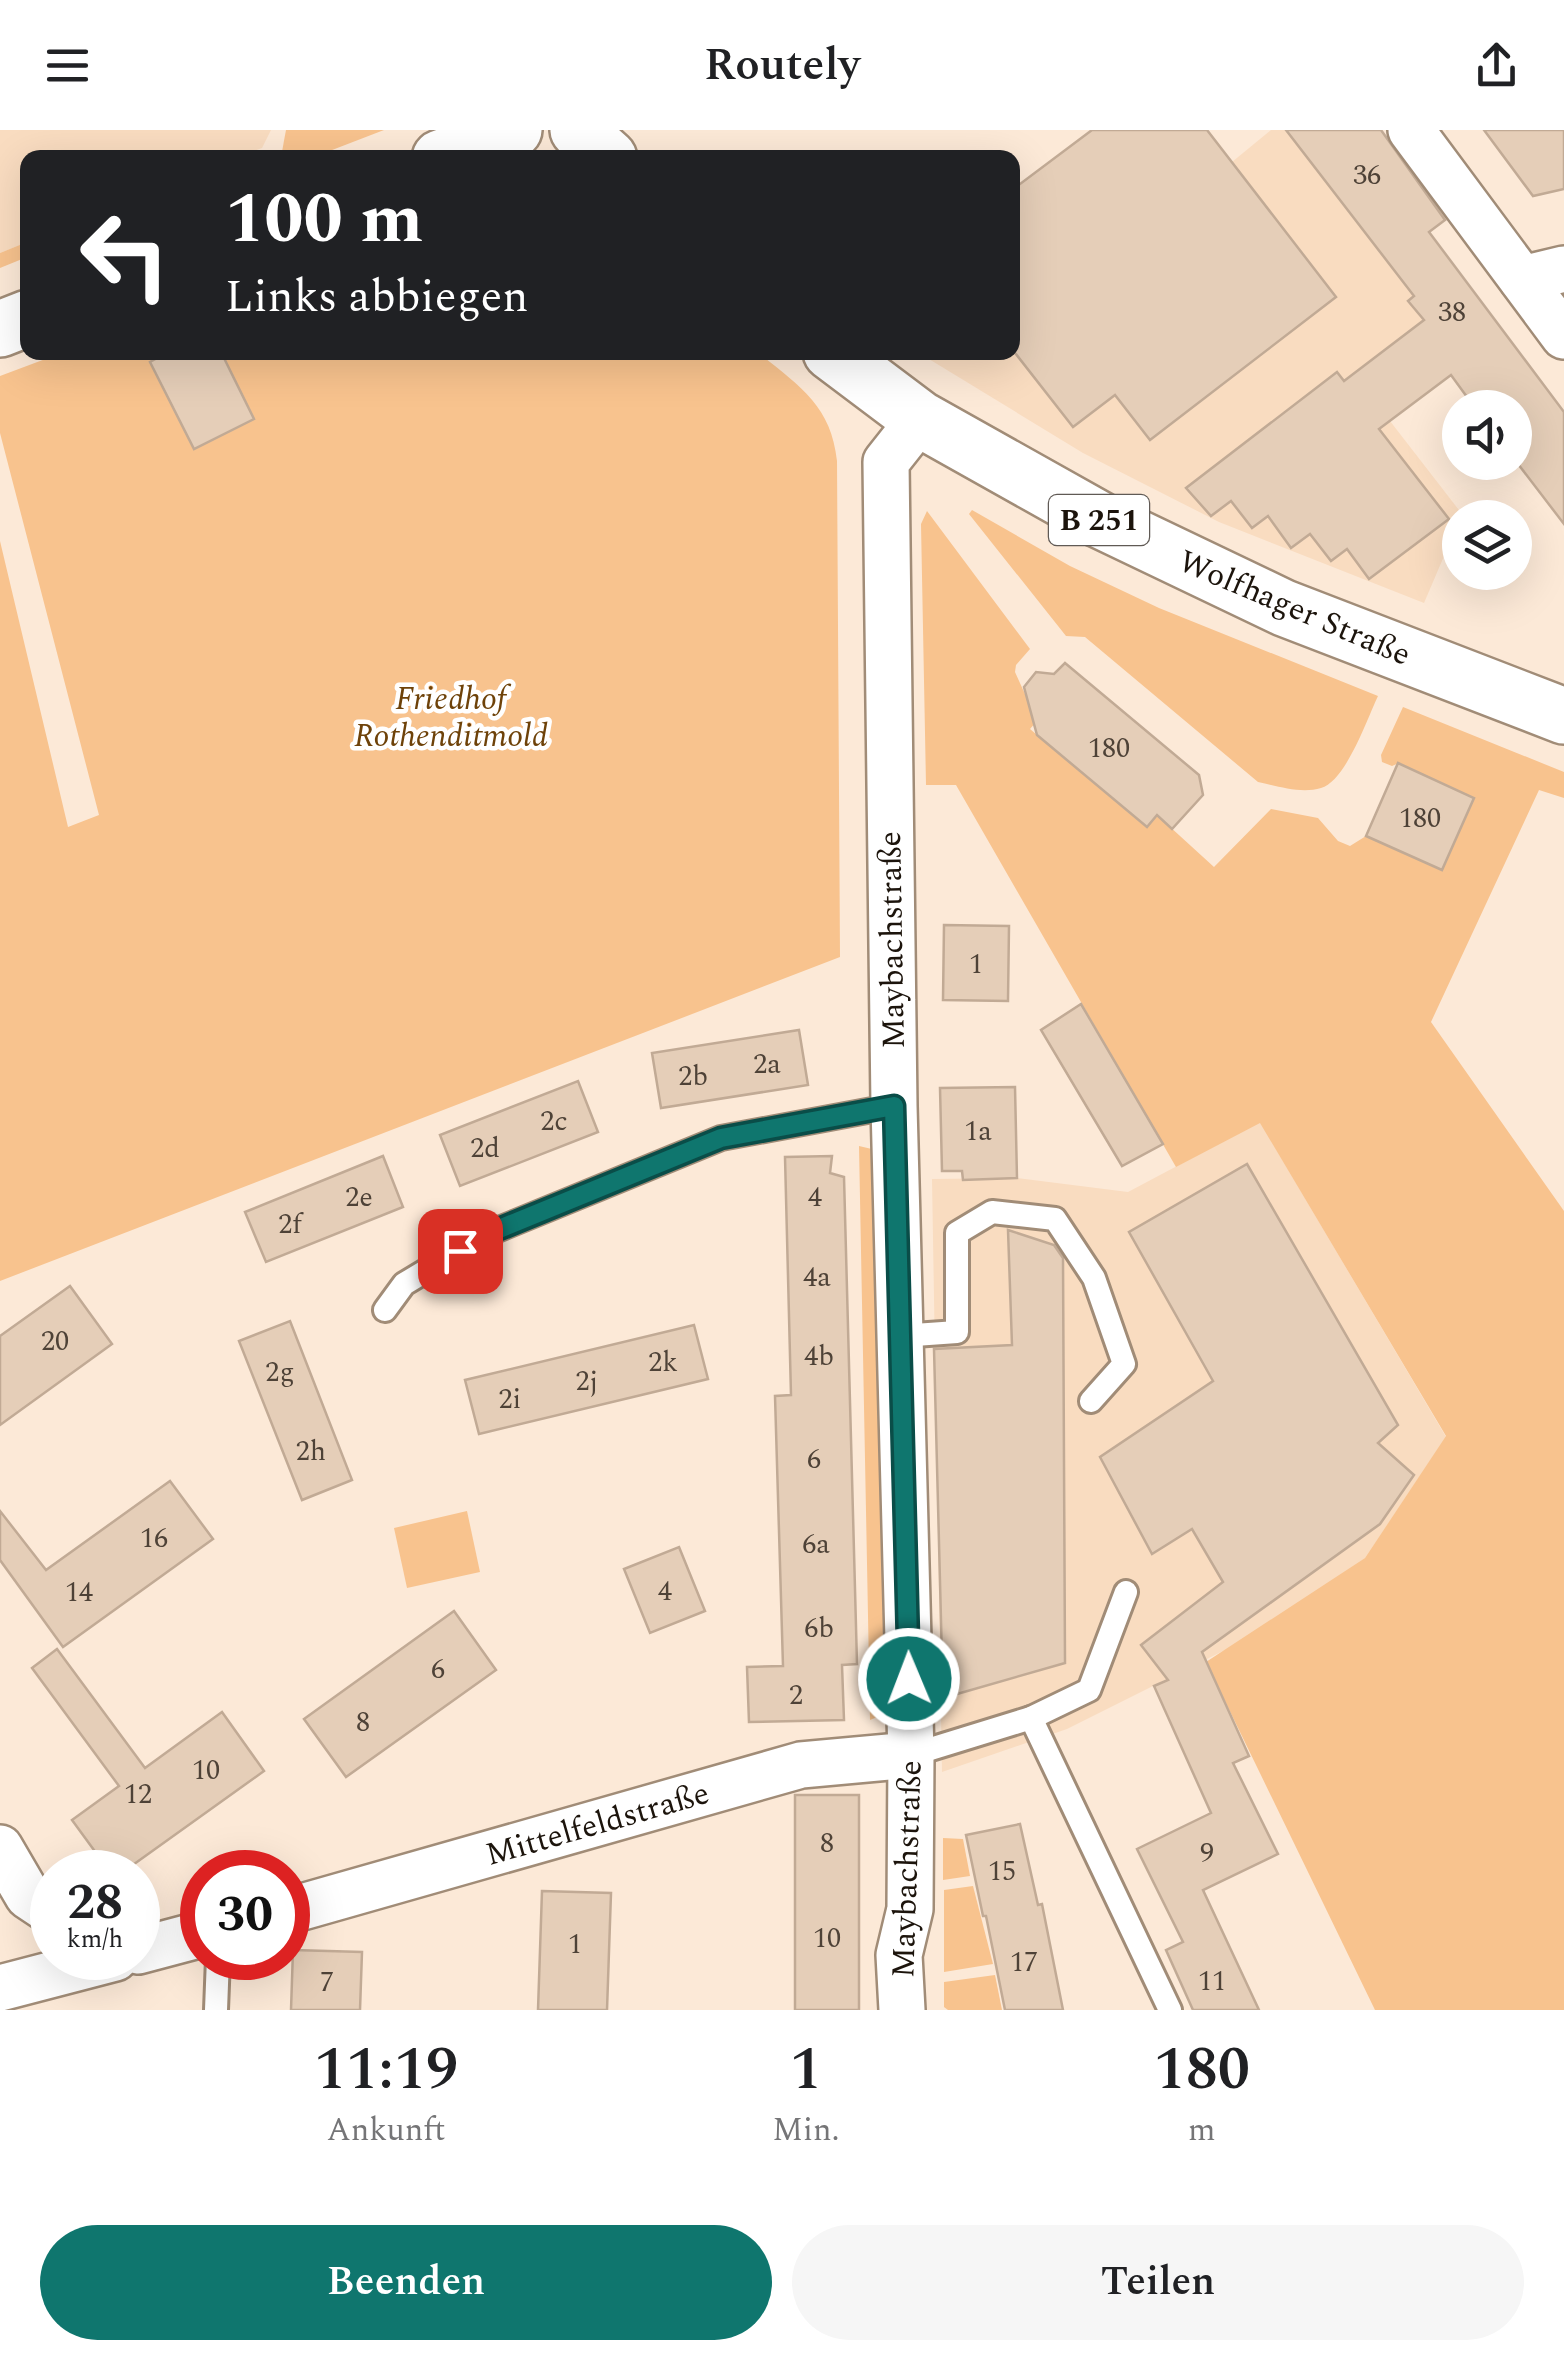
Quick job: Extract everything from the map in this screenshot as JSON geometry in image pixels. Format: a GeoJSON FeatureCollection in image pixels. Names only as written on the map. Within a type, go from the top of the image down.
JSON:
{"type":"FeatureCollection","features":[{"type":"Feature","properties":{"kind":"main road"},"geometry":{"type":"LineString","coordinates":[[461,150],[514,130]]}},
{"type":"Feature","properties":{"kind":"main road"},"geometry":{"type":"LineString","coordinates":[[578,130],[600,150]]}},
{"type":"Feature","properties":{"kind":"main road","name":"Wolfhager Straße"},"geometry":{"type":"LineString","coordinates":[[843,360],[920,419],[1100,520],[1284,608],[1564,716]]}},
{"type":"Feature","properties":{"kind":"street"},"geometry":{"type":"LineString","coordinates":[[1411,130],[1543,274],[1564,336]]}},
{"type":"Feature","properties":{"kind":"street","name":"Maybachstraße"},"geometry":{"type":"LineString","coordinates":[[902,2010],[899,1955],[910,1909],[911,1756],[894,1106],[886,462],[920,419]]}},
{"type":"Feature","properties":{"kind":"street","name":"Mittelfeldstraße"},"geometry":{"type":"LineString","coordinates":[[310,1905],[802,1765],[911,1756]]}},
{"type":"Feature","properties":{"kind":"street"},"geometry":{"type":"LineString","coordinates":[[0,1848],[30,1897]]}},
{"type":"Feature","properties":{"kind":"street"},"geometry":{"type":"LineString","coordinates":[[0,1988],[30,1980]]}},
{"type":"Feature","properties":{"kind":"lane"},"geometry":{"type":"LineString","coordinates":[[385,1310],[404,1284],[487,1234],[721,1138],[894,1106]]}},
{"type":"Feature","properties":{"kind":"lane"},"geometry":{"type":"LineString","coordinates":[[900,1336],[957,1332],[957,1233],[992,1212],[1055,1219],[1094,1278],[1124,1364],[1090,1400]]}},
{"type":"Feature","properties":{"kind":"lane"},"geometry":{"type":"LineString","coordinates":[[911,1756],[1031,1718],[1089,1690],[1126,1592]]}},
{"type":"Feature","properties":{"kind":"lane"},"geometry":{"type":"LineString","coordinates":[[1031,1718],[1170,2010]]}},
{"type":"Feature","properties":{"kind":"lane"},"geometry":{"type":"LineString","coordinates":[[216,2010],[217,1980]]}},
{"type":"Feature","properties":{"kind":"shaded area"},"geometry":{"type":"Polygon","coordinates":[[[0,130],[271,130],[262,148],[256,150],[20,150],[20,245],[0,253],[0,130]]]}},
{"type":"Feature","properties":{"kind":"shaded area"},"geometry":{"type":"Polygon","coordinates":[[[1092,130],[1207,130],[1232,162],[1271,130],[1381,130],[1447,219],[1429,233],[1454,266],[1408,301],[1460,368],[1390,421],[1451,500],[1442,500],[1442,561],[1424,603],[1219,522],[1083,453],[930,360],[1020,360],[1020,185],[1092,130]]]}},
{"type":"Feature","properties":{"kind":"shaded area"},"geometry":{"type":"Polygon","coordinates":[[[1260,1122],[1446,1437],[1365,1558],[1243,1641],[1067,1729],[942,1772],[932,1179],[1017,1178],[1128,1192],[1260,1122]]]}},
{"type":"Feature","properties":{"kind":"green space"},"geometry":{"type":"Polygon","coordinates":[[[286,130],[384,130],[332,150],[282,150],[286,130]]]}},
{"type":"Feature","properties":{"kind":"green space"},"geometry":{"type":"Polygon","coordinates":[[[20,245],[20,260],[0,268],[0,253],[20,245]]]}},
{"type":"Feature","properties":{"kind":"green space","name":"Friedhof Rothenditmold"},"geometry":{"type":"Polygon","coordinates":[[[43,360],[767,360],[800,387],[820,411],[834,442],[837,461],[840,957],[0,1281],[0,541],[68,827],[99,815],[0,433],[0,376],[43,360]]]}},
{"type":"Feature","properties":{"kind":"green space"},"geometry":{"type":"Polygon","coordinates":[[[972,510],[1070,566],[1159,608],[1378,696],[1339,774],[1313,790],[1258,782],[1085,637],[1066,636],[969,514],[972,510]]]}},
{"type":"Feature","properties":{"kind":"green space"},"geometry":{"type":"Polygon","coordinates":[[[927,511],[1030,649],[1015,672],[1029,703],[1042,715],[1030,729],[1146,827],[1157,815],[1214,867],[1271,809],[1318,818],[1338,841],[1350,846],[1366,836],[1442,870],[1474,798],[1399,763],[1392,766],[1382,762],[1381,755],[1403,707],[1564,772],[1564,798],[1539,790],[1431,1022],[1564,1211],[1564,2010],[1375,2010],[1206,1662],[1365,1558],[1446,1436],[1260,1123],[1176,1167],[956,785],[926,785],[921,524],[927,511]]]}},
{"type":"Feature","properties":{"kind":"green space"},"geometry":{"type":"Polygon","coordinates":[[[859,1146],[876,1150],[886,1674],[895,1687],[895,1705],[870,1720],[859,1146]]]}},
{"type":"Feature","properties":{"kind":"green space"},"geometry":{"type":"Polygon","coordinates":[[[467,1511],[480,1572],[407,1588],[394,1528],[467,1511]]]}},
{"type":"Feature","properties":{"kind":"green space"},"geometry":{"type":"Polygon","coordinates":[[[943,1838],[963,1839],[970,1876],[943,1880],[943,1838]]]}},
{"type":"Feature","properties":{"kind":"green space"},"geometry":{"type":"Polygon","coordinates":[[[973,1886],[993,1964],[944,1972],[944,1890],[973,1886]]]}},
{"type":"Feature","properties":{"kind":"green space"},"geometry":{"type":"Polygon","coordinates":[[[995,1975],[1002,2010],[944,2007],[944,1982],[995,1975]]]}},
{"type":"Feature","properties":{"kind":"building"},"geometry":{"type":"Polygon","coordinates":[[[1092,130],[1207,130],[1336,297],[1150,440],[1115,395],[1073,427],[1020,359],[1020,184],[1092,130]]]}},
{"type":"Feature","properties":{"kind":"building"},"geometry":{"type":"Polygon","coordinates":[[[1286,130],[1381,130],[1445,220],[1429,232],[1564,412],[1564,524],[1530,480],[1532,390],[1462,390],[1451,375],[1379,429],[1442,510],[1442,524],[1369,579],[1347,549],[1331,561],[1310,534],[1291,548],[1268,516],[1252,528],[1231,501],[1211,516],[1186,488],[1337,372],[1344,381],[1424,320],[1408,301],[1414,296],[1286,130]]]}},
{"type":"Feature","properties":{"kind":"building"},"geometry":{"type":"Polygon","coordinates":[[[1484,130],[1564,130],[1564,189],[1533,196],[1484,130]]]}},
{"type":"Feature","properties":{"kind":"building"},"geometry":{"type":"Polygon","coordinates":[[[225,360],[254,419],[194,449],[150,362],[225,360]]]}},
{"type":"Feature","properties":{"kind":"building"},"geometry":{"type":"Polygon","coordinates":[[[1065,663],[1199,775],[1203,795],[1172,829],[1157,815],[1147,827],[1037,735],[1024,687],[1036,672],[1054,674],[1065,663]]]}},
{"type":"Feature","properties":{"kind":"building"},"geometry":{"type":"Polygon","coordinates":[[[1398,763],[1474,798],[1442,870],[1366,836],[1398,763]]]}},
{"type":"Feature","properties":{"kind":"building"},"geometry":{"type":"Polygon","coordinates":[[[944,925],[1009,926],[1008,1001],[943,1000],[944,925]]]}},
{"type":"Feature","properties":{"kind":"building"},"geometry":{"type":"Polygon","coordinates":[[[1081,1004],[1163,1144],[1122,1166],[1041,1030],[1081,1004]]]}},
{"type":"Feature","properties":{"kind":"building"},"geometry":{"type":"Polygon","coordinates":[[[799,1030],[808,1085],[661,1108],[652,1053],[799,1030]]]}},
{"type":"Feature","properties":{"kind":"building"},"geometry":{"type":"Polygon","coordinates":[[[578,1081],[598,1132],[460,1186],[440,1135],[578,1081]]]}},
{"type":"Feature","properties":{"kind":"building"},"geometry":{"type":"Polygon","coordinates":[[[1015,1087],[1017,1178],[963,1180],[962,1171],[942,1171],[940,1088],[1015,1087]]]}},
{"type":"Feature","properties":{"kind":"building"},"geometry":{"type":"Polygon","coordinates":[[[383,1156],[403,1207],[266,1262],[245,1212],[383,1156]]]}},
{"type":"Feature","properties":{"kind":"building"},"geometry":{"type":"Polygon","coordinates":[[[832,1156],[830,1173],[844,1177],[857,1664],[842,1665],[844,1720],[749,1722],[747,1667],[783,1666],[775,1396],[791,1395],[785,1157],[832,1156]]]}},
{"type":"Feature","properties":{"kind":"building"},"geometry":{"type":"Polygon","coordinates":[[[1247,1164],[1398,1425],[1378,1443],[1414,1475],[1380,1524],[1202,1652],[1249,1756],[1233,1763],[1278,1854],[1203,1890],[1259,2010],[1193,2010],[1166,1950],[1183,1942],[1137,1849],[1211,1813],[1154,1686],[1168,1680],[1141,1645],[1223,1582],[1192,1529],[1152,1554],[1100,1457],[1213,1381],[1129,1232],[1247,1164]]]}},
{"type":"Feature","properties":{"kind":"building"},"geometry":{"type":"Polygon","coordinates":[[[1008,1230],[1054,1245],[1063,1258],[1065,1663],[943,1698],[934,1349],[1012,1345],[1008,1230]]]}},
{"type":"Feature","properties":{"kind":"building"},"geometry":{"type":"Polygon","coordinates":[[[70,1286],[112,1344],[0,1425],[0,1336],[70,1286]]]}},
{"type":"Feature","properties":{"kind":"building"},"geometry":{"type":"Polygon","coordinates":[[[290,1321],[352,1480],[302,1500],[239,1341],[290,1321]]]}},
{"type":"Feature","properties":{"kind":"building"},"geometry":{"type":"Polygon","coordinates":[[[694,1325],[708,1379],[479,1434],[465,1380],[694,1325]]]}},
{"type":"Feature","properties":{"kind":"building"},"geometry":{"type":"Polygon","coordinates":[[[170,1481],[213,1539],[63,1647],[0,1560],[0,1511],[46,1570],[170,1481]]]}},
{"type":"Feature","properties":{"kind":"building"},"geometry":{"type":"Polygon","coordinates":[[[679,1547],[705,1611],[650,1633],[624,1569],[679,1547]]]}},
{"type":"Feature","properties":{"kind":"building"},"geometry":{"type":"Polygon","coordinates":[[[454,1611],[496,1670],[346,1777],[304,1719],[454,1611]]]}},
{"type":"Feature","properties":{"kind":"building"},"geometry":{"type":"Polygon","coordinates":[[[57,1649],[145,1768],[222,1712],[264,1771],[154,1850],[94,1850],[72,1820],[119,1786],[32,1668],[57,1649]]]}},
{"type":"Feature","properties":{"kind":"building"},"geometry":{"type":"Polygon","coordinates":[[[795,1795],[859,1795],[859,2010],[795,2010],[795,1795]]]}},
{"type":"Feature","properties":{"kind":"building"},"geometry":{"type":"Polygon","coordinates":[[[1020,1824],[1038,1905],[1042,1904],[1063,2010],[1005,2010],[983,1916],[966,1835],[1020,1824]]]}},
{"type":"Feature","properties":{"kind":"building"},"geometry":{"type":"Polygon","coordinates":[[[542,1891],[611,1893],[607,2010],[538,2010],[542,1891]]]}},
{"type":"Feature","properties":{"kind":"building"},"geometry":{"type":"Polygon","coordinates":[[[310,1950],[362,1952],[360,2010],[291,2010],[292,1980],[310,1980],[310,1950]]]}},
{"type":"Feature","properties":{"kind":"route"},"geometry":{"type":"LineString","coordinates":[[460,1251],[487,1234],[721,1138],[894,1106],[909,1679]]}}]}
